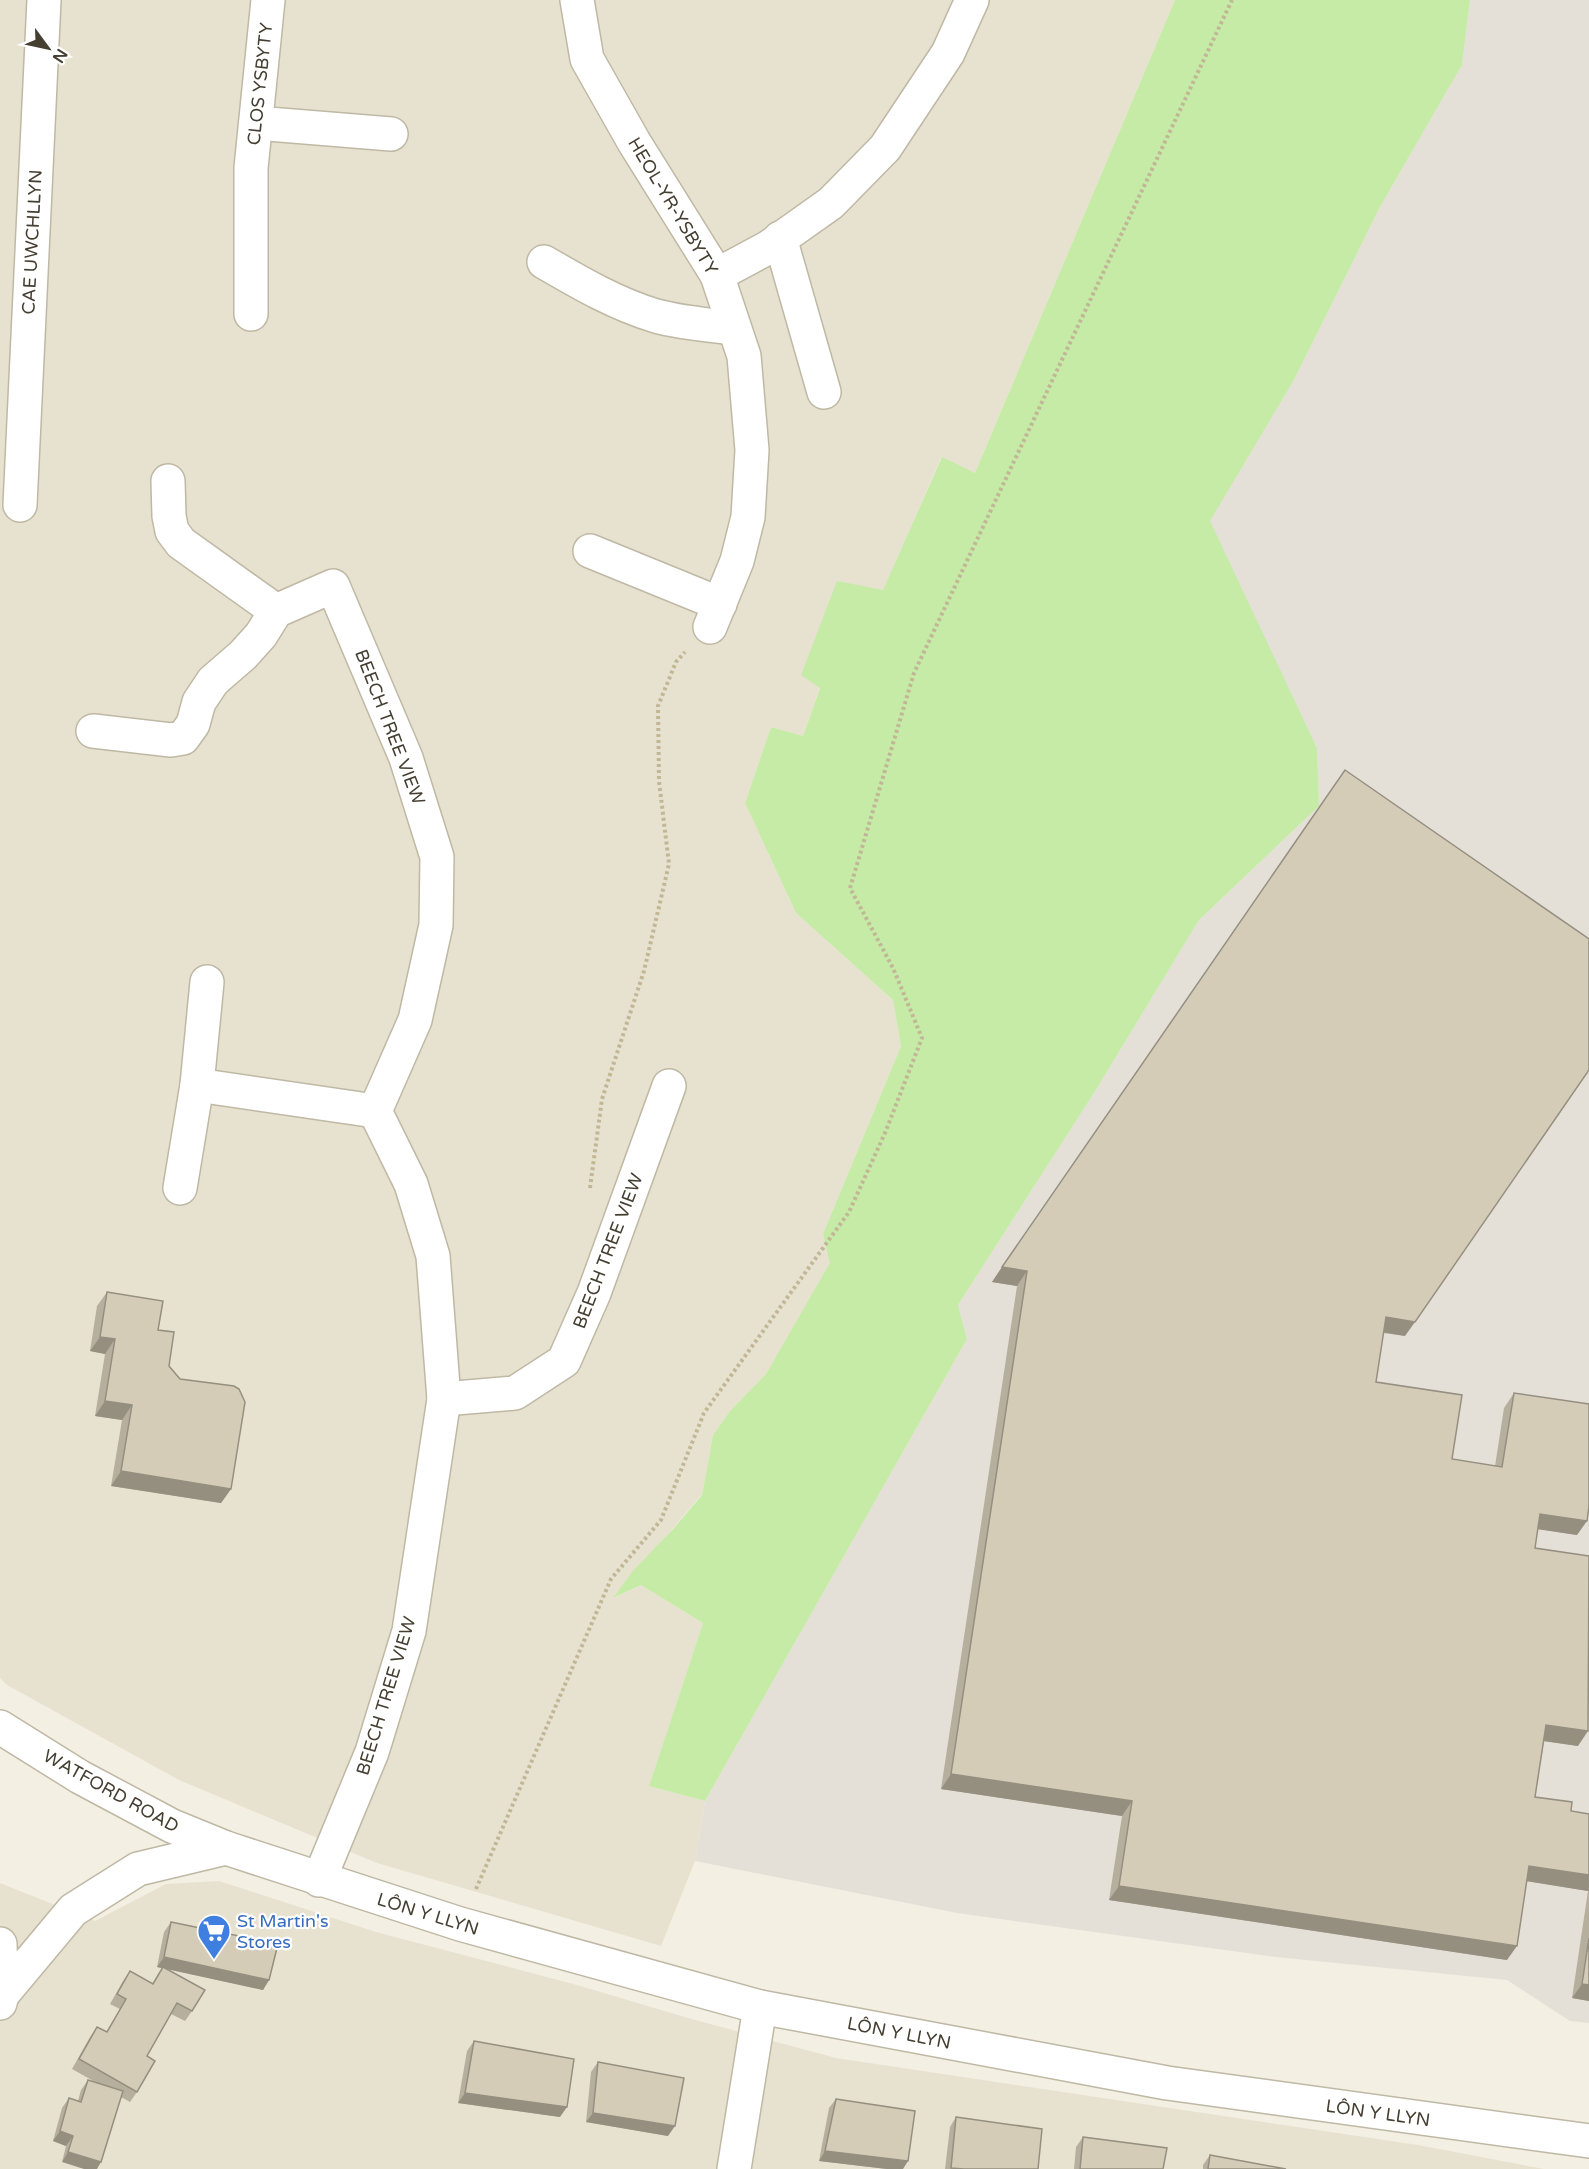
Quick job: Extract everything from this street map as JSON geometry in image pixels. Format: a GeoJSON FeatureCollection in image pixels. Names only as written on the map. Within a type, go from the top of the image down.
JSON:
{"type":"FeatureCollection","features":[{"type":"Feature","properties":{"kind":"street","name":"CAE UWCHLLYN"},"geometry":{"type":"LineString","coordinates":[[13,490],[44,0]]}},
{"type":"Feature","properties":{"kind":"street","name":"CLOS YSBYTY"},"geometry":{"type":"LineString","coordinates":[[251,314],[251,168],[268,0]]}},
{"type":"Feature","properties":{"kind":"street","name":"HEOL-YR-YSBYTY"},"geometry":{"type":"LineString","coordinates":[[577,0],[587,59],[634,142],[717,275],[744,356],[752,450],[748,517],[737,561],[715,616]]}},
{"type":"Feature","properties":{"kind":"street"},"geometry":{"type":"LineString","coordinates":[[717,275],[780,238],[831,203],[885,148],[948,53],[972,0]]}},
{"type":"Feature","properties":{"kind":"street"},"geometry":{"type":"LineString","coordinates":[[255,123],[390,134]]}},
{"type":"Feature","properties":{"kind":"street"},"geometry":{"type":"LineString","coordinates":[[780,238],[824,392]]}},
{"type":"Feature","properties":{"kind":"street"},"geometry":{"type":"LineString","coordinates":[[544,262],[591,290],[632,308],[658,316],[735,328]]}},
{"type":"Feature","properties":{"kind":"street"},"geometry":{"type":"LineString","coordinates":[[93,731],[171,740],[183,738],[193,724],[199,702],[213,681],[261,636],[276,611],[181,543],[172,531],[168,481]]}},
{"type":"Feature","properties":{"kind":"street"},"geometry":{"type":"LineString","coordinates":[[590,551],[715,616]]}},
{"type":"Feature","properties":{"kind":"street","name":"BEECH TREE VIEW"},"geometry":{"type":"LineString","coordinates":[[276,611],[333,586],[406,758],[437,857],[436,925],[415,1020],[375,1111],[411,1184],[433,1256],[444,1399],[409,1631],[372,1752],[319,1880]]}},
{"type":"Feature","properties":{"kind":"street"},"geometry":{"type":"LineString","coordinates":[[180,1188],[197,1085],[207,982]]}},
{"type":"Feature","properties":{"kind":"street"},"geometry":{"type":"LineString","coordinates":[[197,1085],[375,1111]]}},
{"type":"Feature","properties":{"kind":"street","name":"BEECH TREE VIEW"},"geometry":{"type":"LineString","coordinates":[[444,1399],[515,1393],[564,1361],[594,1293],[669,1086]]}},
{"type":"Feature","properties":{"kind":"street","name":"WATFORD ROAD"},"geometry":{"type":"LineString","coordinates":[[0,1727],[80,1777],[162,1821],[226,1848]]}},
{"type":"Feature","properties":{"kind":"street"},"geometry":{"type":"LineString","coordinates":[[1,1999],[73,1910],[138,1869],[226,1848]]}},
{"type":"Feature","properties":{"kind":"street","name":"LÔN Y LLYN"},"geometry":{"type":"LineString","coordinates":[[226,1848],[460,1924],[760,2007],[1167,2084],[1589,2141]]}},
{"type":"Feature","properties":{"kind":"street"},"geometry":{"type":"LineString","coordinates":[[0,1944],[1,1999]]}},
{"type":"Feature","properties":{"kind":"street"},"geometry":{"type":"LineString","coordinates":[[734,2169],[760,2007]]}},
{"type":"Feature","properties":{"kind":"path"},"geometry":{"type":"LineString","coordinates":[[460,1924],[611,1579],[660,1520],[704,1413],[849,1212],[885,1133],[922,1038],[893,968],[850,888],[914,673],[1232,0]]}},
{"type":"Feature","properties":{"kind":"path"},"geometry":{"type":"LineString","coordinates":[[589,1192],[602,1099],[644,971],[669,864],[659,781],[658,706],[676,662],[715,616]]}},
{"type":"Feature","properties":{"kind":"shaded area"},"geometry":{"type":"Polygon","coordinates":[[[0,0],[1175,0],[975,473],[941,458],[883,591],[820,687],[803,736],[771,727],[745,803],[796,913],[893,1000],[901,1046],[823,1234],[831,1263],[766,1374],[730,1411],[713,1435],[702,1494],[614,1598],[641,1585],[703,1623],[649,1786],[705,1801],[695,1861],[661,1946],[377,1863],[179,1780],[7,1685],[0,1678],[0,0]]]}},
{"type":"Feature","properties":{"kind":"shaded area"},"geometry":{"type":"Polygon","coordinates":[[[1470,0],[1589,0],[1589,2023],[1570,2021],[1507,1980],[1276,1957],[957,1913],[695,1861],[705,1801],[967,1339],[958,1305],[1094,1093],[1199,920],[1319,806],[1317,748],[1209,522],[1294,380],[1380,207],[1462,65],[1470,0]]]}},
{"type":"Feature","properties":{"kind":"shaded area"},"geometry":{"type":"Polygon","coordinates":[[[219,1881],[376,1932],[577,1985],[836,2058],[1418,2145],[1544,2169],[0,2169],[0,1883],[95,1921],[166,1884],[219,1881]]]}},
{"type":"Feature","properties":{"kind":"green space"},"geometry":{"type":"Polygon","coordinates":[[[1175,0],[1470,0],[1462,65],[1380,207],[1294,380],[1210,521],[1317,748],[1319,806],[1199,920],[1094,1093],[958,1305],[967,1339],[705,1801],[649,1786],[703,1623],[641,1585],[613,1598],[632,1572],[702,1495],[713,1435],[730,1411],[766,1374],[830,1263],[823,1234],[901,1046],[893,1000],[796,913],[745,803],[771,727],[803,736],[820,688],[801,675],[837,581],[883,590],[942,457],[975,473],[1175,0]]]}},
{"type":"Feature","properties":{"kind":"building"},"geometry":{"type":"Polygon","coordinates":[[[1345,770],[1589,939],[1589,1070],[1415,1322],[1386,1317],[1376,1382],[1462,1395],[1452,1459],[1502,1467],[1514,1393],[1589,1404],[1587,1521],[1540,1514],[1535,1548],[1589,1556],[1588,1731],[1546,1725],[1535,1797],[1572,1802],[1571,1811],[1589,1814],[1589,1875],[1529,1866],[1517,1946],[1119,1886],[1132,1801],[951,1774],[1027,1271],[1002,1267],[1345,770]]]}},
{"type":"Feature","properties":{"kind":"building"},"geometry":{"type":"Polygon","coordinates":[[[107,1292],[163,1301],[158,1330],[174,1332],[169,1366],[180,1379],[234,1386],[239,1389],[245,1402],[231,1489],[121,1471],[132,1405],[105,1401],[115,1339],[100,1337],[107,1292]]]}},
{"type":"Feature","properties":{"kind":"building","name":"St Martin's Stores"},"geometry":{"type":"Polygon","coordinates":[[[171,1922],[278,1944],[269,1980],[164,1957],[171,1922]]]}},
{"type":"Feature","properties":{"kind":"building"},"geometry":{"type":"Polygon","coordinates":[[[1589,1938],[1589,1985],[1582,1984],[1589,1938]]]}},
{"type":"Feature","properties":{"kind":"building"},"geometry":{"type":"Polygon","coordinates":[[[163,1967],[205,1990],[192,2011],[177,2003],[147,2056],[155,2061],[137,2092],[79,2059],[97,2027],[107,2032],[126,1999],[117,1994],[130,1971],[153,1984],[163,1967]]]}},
{"type":"Feature","properties":{"kind":"building"},"geometry":{"type":"Polygon","coordinates":[[[474,2041],[574,2059],[567,2107],[465,2093],[474,2041]]]}},
{"type":"Feature","properties":{"kind":"building"},"geometry":{"type":"Polygon","coordinates":[[[598,2062],[684,2078],[675,2126],[593,2113],[598,2062]]]}},
{"type":"Feature","properties":{"kind":"building"},"geometry":{"type":"Polygon","coordinates":[[[88,2080],[123,2091],[101,2162],[68,2152],[73,2136],[60,2131],[69,2098],[81,2102],[88,2080]]]}},
{"type":"Feature","properties":{"kind":"building"},"geometry":{"type":"Polygon","coordinates":[[[836,2099],[915,2111],[908,2161],[825,2151],[836,2099]]]}},
{"type":"Feature","properties":{"kind":"building"},"geometry":{"type":"Polygon","coordinates":[[[956,2117],[1042,2129],[1038,2169],[951,2168],[956,2117]]]}},
{"type":"Feature","properties":{"kind":"building"},"geometry":{"type":"Polygon","coordinates":[[[1083,2137],[1167,2148],[1163,2169],[1080,2169],[1083,2137]]]}},
{"type":"Feature","properties":{"kind":"building"},"geometry":{"type":"Polygon","coordinates":[[[1210,2155],[1286,2169],[1208,2169],[1210,2155]]]}},
{"type":"Feature","properties":{"kind":"place","name":"St Martin's Stores"},"geometry":{"type":"Point","coordinates":[214,1960]}}]}
